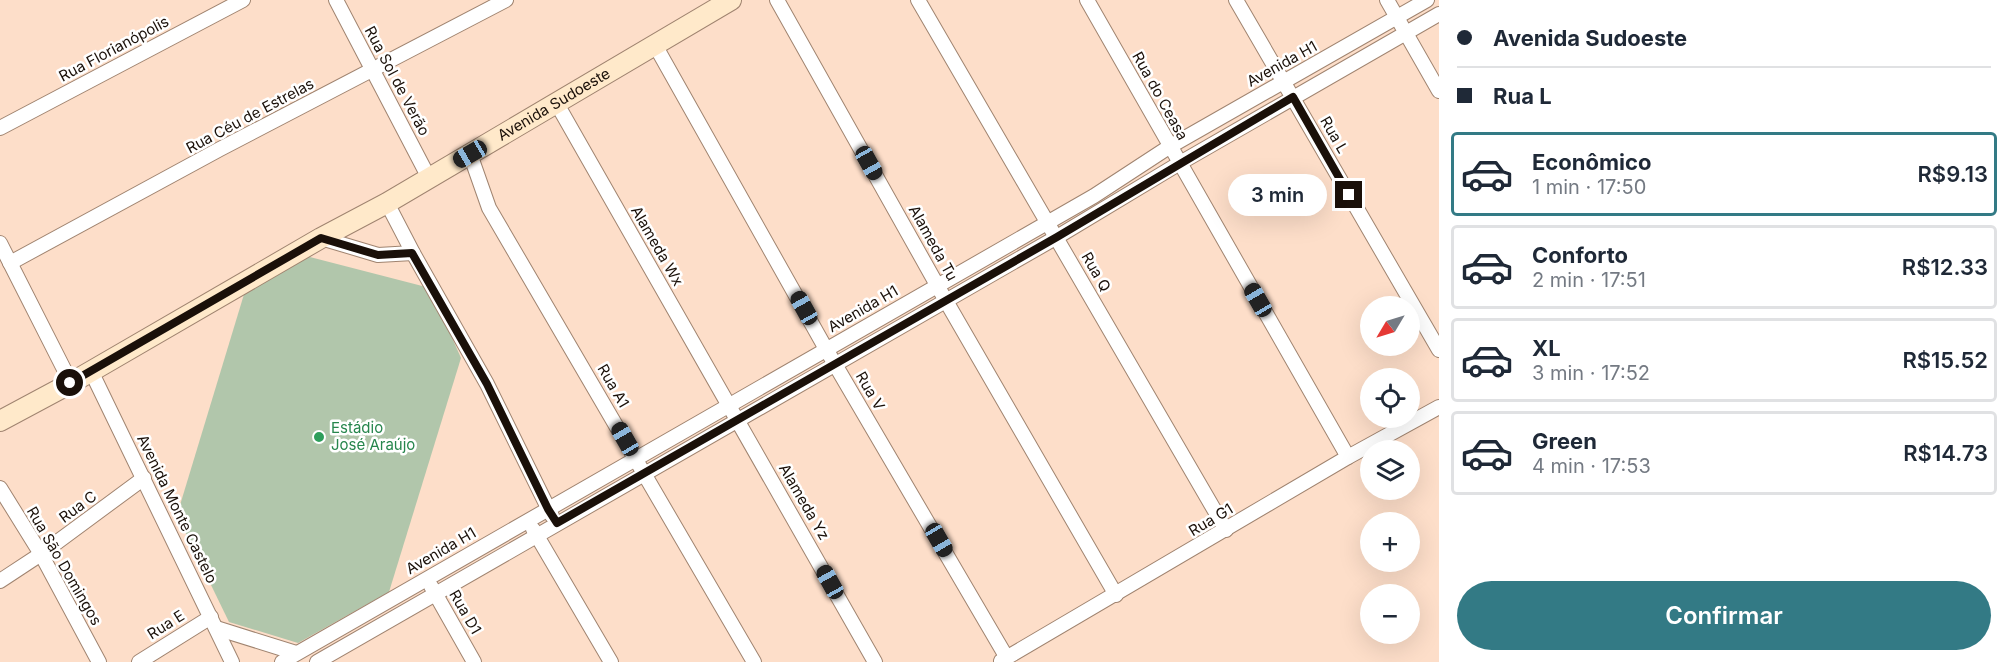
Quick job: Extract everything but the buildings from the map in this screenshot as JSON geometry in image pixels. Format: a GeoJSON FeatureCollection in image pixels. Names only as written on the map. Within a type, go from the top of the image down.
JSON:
{"type":"FeatureCollection","features":[{"type":"Feature","properties":{"kind":"street","name":"Rua Florianópolis"},"geometry":{"type":"LineString","coordinates":[[0,128],[243,0]]}},
{"type":"Feature","properties":{"kind":"street","name":"Rua Sol de Verão"},"geometry":{"type":"LineString","coordinates":[[336,0],[429,178]]}},
{"type":"Feature","properties":{"kind":"street","name":"Rua Céu de Estrelas"},"geometry":{"type":"LineString","coordinates":[[10,263],[506,0]]}},
{"type":"Feature","properties":{"kind":"street","name":"Avenida Sudoeste"},"geometry":{"type":"LineString","coordinates":[[0,420],[70,383],[321,238],[387,203],[731,0]]}},
{"type":"Feature","properties":{"kind":"street","name":"Alameda Tu"},"geometry":{"type":"LineString","coordinates":[[777,0],[946,301],[1116,595]]}},
{"type":"Feature","properties":{"kind":"street","name":"Rua Q"},"geometry":{"type":"LineString","coordinates":[[918,0],[1226,530]]}},
{"type":"Feature","properties":{"kind":"street","name":"Rua do Ceasa"},"geometry":{"type":"LineString","coordinates":[[1087,0],[1348,457]]}},
{"type":"Feature","properties":{"kind":"street","name":"Rua L"},"geometry":{"type":"LineString","coordinates":[[1236,0],[1439,350]]}},
{"type":"Feature","properties":{"kind":"street"},"geometry":{"type":"LineString","coordinates":[[1387,0],[1439,91]]}},
{"type":"Feature","properties":{"kind":"street","name":"Avenida H1"},"geometry":{"type":"LineString","coordinates":[[282,662],[1094,196],[1169,147],[1427,0]]}},
{"type":"Feature","properties":{"kind":"street"},"geometry":{"type":"LineString","coordinates":[[319,640],[325,660],[435,593],[739,421],[1439,14]]}},
{"type":"Feature","properties":{"kind":"street","name":"Rua V"},"geometry":{"type":"LineString","coordinates":[[655,45],[1003,660]]}},
{"type":"Feature","properties":{"kind":"street","name":"Alameda Wx"},"geometry":{"type":"LineString","coordinates":[[556,104],[739,421]]}},
{"type":"Feature","properties":{"kind":"street","name":"Rua A1"},"geometry":{"type":"LineString","coordinates":[[470,154],[489,208],[754,662]]}},
{"type":"Feature","properties":{"kind":"street"},"geometry":{"type":"LineString","coordinates":[[387,203],[412,253],[487,384],[557,523]]}},
{"type":"Feature","properties":{"kind":"street"},"geometry":{"type":"LineString","coordinates":[[321,238],[378,255],[412,253]]}},
{"type":"Feature","properties":{"kind":"street"},"geometry":{"type":"LineString","coordinates":[[0,243],[70,383]]}},
{"type":"Feature","properties":{"kind":"street","name":"Avenida Monte Castelo"},"geometry":{"type":"LineString","coordinates":[[91,371],[232,662]]}},
{"type":"Feature","properties":{"kind":"street","name":"Rua G1"},"geometry":{"type":"LineString","coordinates":[[1003,660],[1348,457],[1439,407]]}},
{"type":"Feature","properties":{"kind":"street","name":"Alameda Yz"},"geometry":{"type":"LineString","coordinates":[[739,421],[875,662]]}},
{"type":"Feature","properties":{"kind":"street","name":"Rua C"},"geometry":{"type":"LineString","coordinates":[[0,581],[41,554],[144,478]]}},
{"type":"Feature","properties":{"kind":"street","name":"Rua São Domingos"},"geometry":{"type":"LineString","coordinates":[[0,488],[41,554],[99,662]]}},
{"type":"Feature","properties":{"kind":"street"},"geometry":{"type":"LineString","coordinates":[[528,519],[611,662]]}},
{"type":"Feature","properties":{"kind":"street","name":"Rua D1"},"geometry":{"type":"LineString","coordinates":[[427,579],[474,662]]}},
{"type":"Feature","properties":{"kind":"street"},"geometry":{"type":"LineString","coordinates":[[214,623],[296,653]]}},
{"type":"Feature","properties":{"kind":"street","name":"Rua E"},"geometry":{"type":"LineString","coordinates":[[139,662],[214,623]]}},
{"type":"Feature","properties":{"kind":"green space","name":"Estádio José Araújo"},"geometry":{"type":"Polygon","coordinates":[[[306,256],[430,288],[461,358],[389,592],[298,643],[229,622],[177,515],[245,291],[306,256]]]}},
{"type":"Feature","properties":{"kind":"place","name":"Estádio José Araújo"},"geometry":{"type":"Point","coordinates":[319,437]}},
{"type":"Feature","properties":{"kind":"route"},"geometry":{"type":"LineString","coordinates":[[70,383],[321,238],[378,255],[412,253],[487,384],[557,523],[739,421],[1057,237],[1293,97],[1349,195]]}}]}
